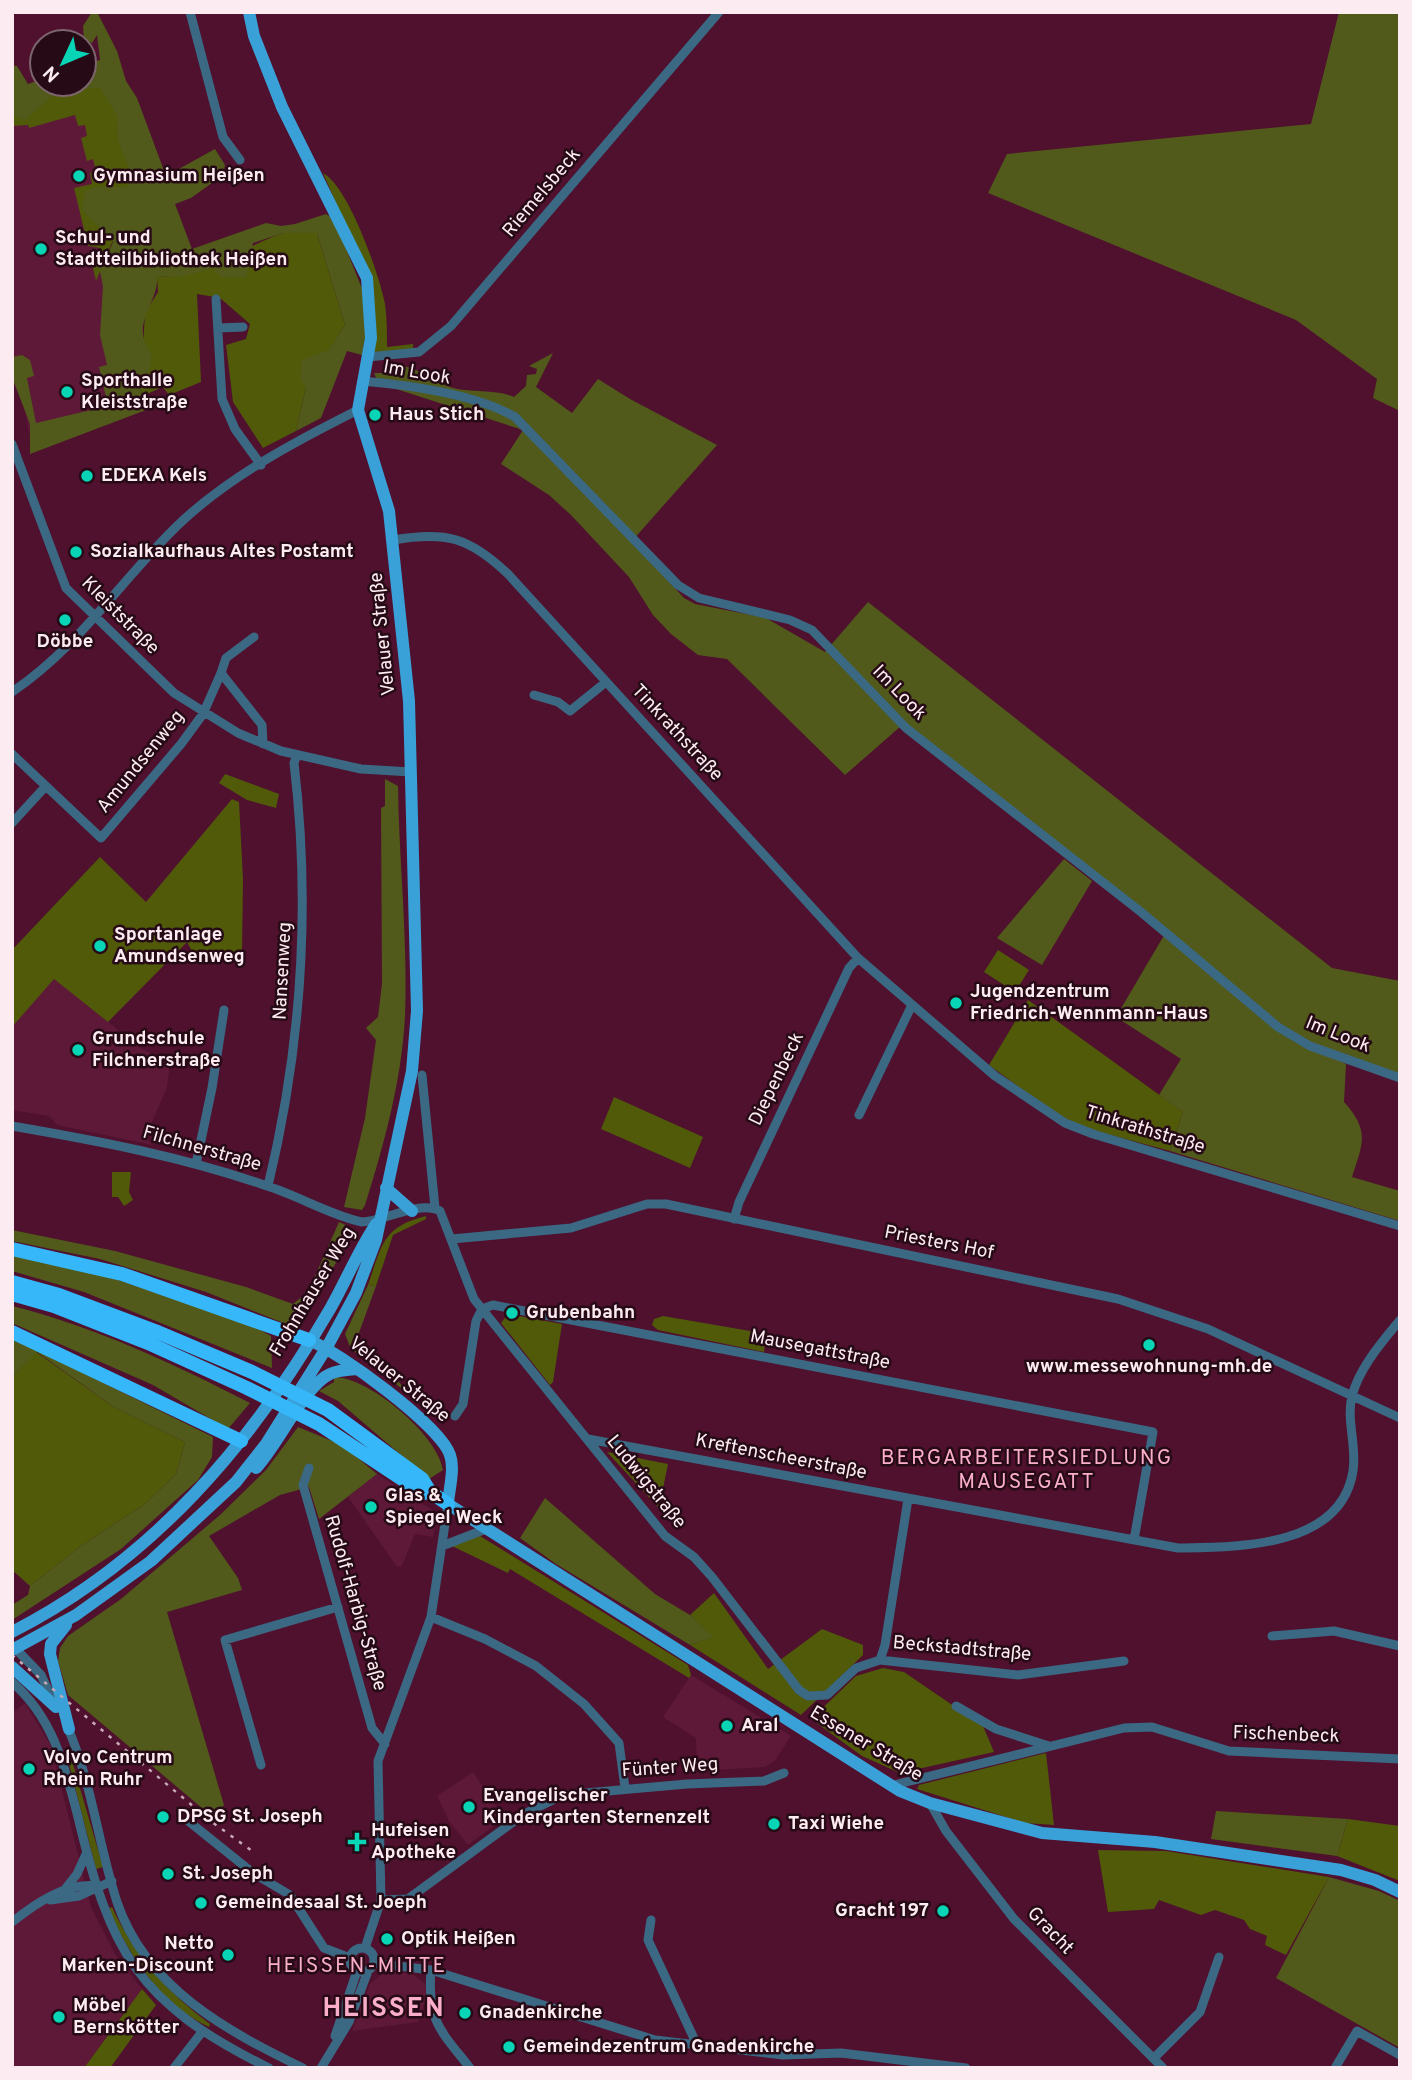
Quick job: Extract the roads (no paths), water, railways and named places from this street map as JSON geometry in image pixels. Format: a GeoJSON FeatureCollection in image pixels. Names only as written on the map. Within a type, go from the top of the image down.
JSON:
{"type":"FeatureCollection","features":[{"type":"Feature","properties":{"kind":"highway"},"geometry":{"type":"LineString","coordinates":[[12,1249],[122,1274],[309,1340]]}},
{"type":"Feature","properties":{"kind":"highway"},"geometry":{"type":"LineString","coordinates":[[12,1282],[59,1295],[143,1326],[252,1372],[328,1409],[422,1479],[430,1492],[448,1504]]}},
{"type":"Feature","properties":{"kind":"highway"},"geometry":{"type":"LineString","coordinates":[[12,1294],[54,1306],[148,1343],[247,1388],[318,1424],[423,1493],[430,1492]]}},
{"type":"Feature","properties":{"kind":"highway"},"geometry":{"type":"LineString","coordinates":[[12,1332],[242,1441]]}},
{"type":"Feature","properties":{"kind":"main road","name":"Velauer Straße"},"geometry":{"type":"LineString","coordinates":[[249,12],[254,36],[282,107],[367,278],[371,306],[368,357],[358,410],[383,489],[393,540],[410,701],[417,1011],[412,1071],[378,1221]]}},
{"type":"Feature","properties":{"kind":"main road"},"geometry":{"type":"LineString","coordinates":[[386,1188],[412,1210]]}},
{"type":"Feature","properties":{"kind":"main road","name":"Frohnhauser Weg"},"geometry":{"type":"LineString","coordinates":[[12,1632],[65,1602],[103,1576],[177,1513],[216,1473],[242,1441],[309,1340],[378,1221]]}},
{"type":"Feature","properties":{"kind":"main road","name":"Frohnhauser Weg"},"geometry":{"type":"LineString","coordinates":[[13,1648],[76,1615],[151,1561],[236,1482],[266,1444],[327,1347],[356,1293],[376,1240],[378,1221]]}},
{"type":"Feature","properties":{"kind":"main road","name":"Velauer Straße"},"geometry":{"type":"LineString","coordinates":[[309,1340],[327,1347],[441,1438],[452,1462],[448,1504]]}},
{"type":"Feature","properties":{"kind":"main road"},"geometry":{"type":"LineString","coordinates":[[236,1482],[268,1456],[315,1384],[328,1374],[357,1370]]}},
{"type":"Feature","properties":{"kind":"main road"},"geometry":{"type":"LineString","coordinates":[[242,1441],[266,1444]]}},
{"type":"Feature","properties":{"kind":"main road","name":"Essener Straße"},"geometry":{"type":"LineString","coordinates":[[448,1504],[890,1786],[930,1804],[1042,1833],[1155,1842],[1341,1870],[1375,1880],[1400,1892]]}},
{"type":"Feature","properties":{"kind":"main road"},"geometry":{"type":"LineString","coordinates":[[69,1728],[50,1654],[57,1634],[76,1615]]}},
{"type":"Feature","properties":{"kind":"main road"},"geometry":{"type":"LineString","coordinates":[[12,1667],[56,1707]]}},
{"type":"Feature","properties":{"kind":"street"},"geometry":{"type":"LineString","coordinates":[[190,12],[223,136],[240,160]]}},
{"type":"Feature","properties":{"kind":"street","name":"Riemelsbeck"},"geometry":{"type":"LineString","coordinates":[[368,357],[419,352],[451,326],[719,12]]}},
{"type":"Feature","properties":{"kind":"street"},"geometry":{"type":"LineString","coordinates":[[216,299],[222,399],[235,429],[261,465]]}},
{"type":"Feature","properties":{"kind":"street"},"geometry":{"type":"LineString","coordinates":[[218,328],[243,327]]}},
{"type":"Feature","properties":{"kind":"street","name":"Im Look"},"geometry":{"type":"LineString","coordinates":[[362,381],[443,394],[497,408],[515,417],[678,585],[699,598],[790,620],[812,630],[906,728],[1141,912],[1279,1027],[1310,1045],[1400,1078]]}},
{"type":"Feature","properties":{"kind":"street"},"geometry":{"type":"LineString","coordinates":[[12,692],[61,654],[95,619],[131,574],[191,512],[261,465],[358,410]]}},
{"type":"Feature","properties":{"kind":"street","name":"Kleiststraße"},"geometry":{"type":"LineString","coordinates":[[12,444],[66,588],[174,693],[203,714],[264,744],[297,755],[361,769],[411,772]]}},
{"type":"Feature","properties":{"kind":"street","name":"Tinkrathstraße"},"geometry":{"type":"LineString","coordinates":[[393,540],[423,535],[456,537],[484,552],[858,958],[995,1076],[1037,1106],[1077,1128],[1400,1226]]}},
{"type":"Feature","properties":{"kind":"street"},"geometry":{"type":"LineString","coordinates":[[203,714],[226,658],[254,638]]}},
{"type":"Feature","properties":{"kind":"street"},"geometry":{"type":"LineString","coordinates":[[221,673],[262,725],[264,744]]}},
{"type":"Feature","properties":{"kind":"street"},"geometry":{"type":"LineString","coordinates":[[534,695],[558,702],[570,711],[606,682]]}},
{"type":"Feature","properties":{"kind":"street","name":"Amundsenweg"},"geometry":{"type":"LineString","coordinates":[[12,754],[101,838],[203,714]]}},
{"type":"Feature","properties":{"kind":"street","name":"Nansenweg"},"geometry":{"type":"LineString","coordinates":[[268,1186],[294,1058],[302,970],[304,878],[294,763],[297,755]]}},
{"type":"Feature","properties":{"kind":"street"},"geometry":{"type":"LineString","coordinates":[[12,823],[45,787]]}},
{"type":"Feature","properties":{"kind":"street","name":"Diepenbeck"},"geometry":{"type":"LineString","coordinates":[[734,1219],[739,1202],[849,968],[858,958]]}},
{"type":"Feature","properties":{"kind":"street"},"geometry":{"type":"LineString","coordinates":[[859,1115],[912,1005]]}},
{"type":"Feature","properties":{"kind":"street"},"geometry":{"type":"LineString","coordinates":[[197,1164],[224,1010]]}},
{"type":"Feature","properties":{"kind":"street"},"geometry":{"type":"LineString","coordinates":[[422,1075],[435,1208],[443,1216],[474,1299],[482,1309]]}},
{"type":"Feature","properties":{"kind":"street","name":"Filchnerstraße"},"geometry":{"type":"LineString","coordinates":[[12,1126],[114,1143],[197,1164],[268,1186],[355,1220],[378,1221]]}},
{"type":"Feature","properties":{"kind":"street","name":"Priesters Hof"},"geometry":{"type":"LineString","coordinates":[[452,1239],[571,1228],[647,1204],[666,1204],[1118,1299],[1208,1329],[1400,1418]]}},
{"type":"Feature","properties":{"kind":"street"},"geometry":{"type":"LineString","coordinates":[[378,1221],[412,1210],[435,1208]]}},
{"type":"Feature","properties":{"kind":"street","name":"Mausegattstraße"},"geometry":{"type":"LineString","coordinates":[[482,1309],[493,1305],[1153,1432],[1134,1541]]}},
{"type":"Feature","properties":{"kind":"street","name":"Velauer Straße"},"geometry":{"type":"LineString","coordinates":[[455,1416],[463,1404],[476,1321],[482,1309]]}},
{"type":"Feature","properties":{"kind":"street","name":"Ludwigstraße"},"geometry":{"type":"LineString","coordinates":[[482,1309],[665,1536],[694,1557],[712,1577],[799,1690],[818,1698]]}},
{"type":"Feature","properties":{"kind":"street","name":"Kreftenscheerstraße"},"geometry":{"type":"LineString","coordinates":[[588,1439],[1134,1541],[1178,1548],[1225,1546],[1296,1534],[1318,1525],[1345,1493],[1353,1474],[1352,1396],[1368,1362],[1400,1320]]}},
{"type":"Feature","properties":{"kind":"street","name":"Rudolf-Harbig-Straße"},"geometry":{"type":"LineString","coordinates":[[309,1468],[303,1485],[372,1728],[385,1744]]}},
{"type":"Feature","properties":{"kind":"street","name":"Beckstadtstraße"},"geometry":{"type":"LineString","coordinates":[[880,1660],[885,1645],[908,1499]]}},
{"type":"Feature","properties":{"kind":"street"},"geometry":{"type":"LineString","coordinates":[[365,1948],[381,1900],[383,1871],[377,1771],[431,1617],[448,1504]]}},
{"type":"Feature","properties":{"kind":"street"},"geometry":{"type":"LineString","coordinates":[[442,1546],[486,1529]]}},
{"type":"Feature","properties":{"kind":"street"},"geometry":{"type":"LineString","coordinates":[[261,1765],[225,1640],[338,1607]]}},
{"type":"Feature","properties":{"kind":"street"},"geometry":{"type":"LineString","coordinates":[[431,1617],[485,1639],[536,1666],[584,1704],[619,1743],[625,1788]]}},
{"type":"Feature","properties":{"kind":"street"},"geometry":{"type":"LineString","coordinates":[[1272,1636],[1334,1631],[1400,1646]]}},
{"type":"Feature","properties":{"kind":"street"},"geometry":{"type":"LineString","coordinates":[[13,1648],[41,1675],[69,1728],[111,1881],[125,1922],[135,1941],[171,1985],[229,2031],[303,2068]]}},
{"type":"Feature","properties":{"kind":"street","name":"Beckstadtstraße"},"geometry":{"type":"LineString","coordinates":[[818,1698],[827,1695],[856,1668],[880,1660],[1018,1675],[1124,1661]]}},
{"type":"Feature","properties":{"kind":"street"},"geometry":{"type":"LineString","coordinates":[[12,1682],[39,1710],[58,1745],[96,1886],[113,1931],[129,1960],[156,1994],[202,2032],[269,2068]]}},
{"type":"Feature","properties":{"kind":"street"},"geometry":{"type":"LineString","coordinates":[[956,1706],[996,1729],[1051,1746]]}},
{"type":"Feature","properties":{"kind":"street","name":"Fischenbeck"},"geometry":{"type":"LineString","coordinates":[[890,1786],[1124,1728],[1152,1727],[1229,1751],[1400,1759]]}},
{"type":"Feature","properties":{"kind":"street","name":"Fünter Weg"},"geometry":{"type":"LineString","coordinates":[[381,1900],[394,1902],[415,1894],[533,1808],[570,1793],[764,1781],[784,1773]]}},
{"type":"Feature","properties":{"kind":"street","name":"Gracht"},"geometry":{"type":"LineString","coordinates":[[930,1804],[946,1831],[1014,1919],[1163,2068]]}},
{"type":"Feature","properties":{"kind":"street"},"geometry":{"type":"LineString","coordinates":[[187,1820],[253,1873],[290,1895],[324,1948],[350,1958],[356,1971],[332,2046]]}},
{"type":"Feature","properties":{"kind":"street"},"geometry":{"type":"LineString","coordinates":[[65,1889],[77,1874],[86,1854]]}},
{"type":"Feature","properties":{"kind":"street"},"geometry":{"type":"LineString","coordinates":[[48,1900],[79,1896],[111,1881]]}},
{"type":"Feature","properties":{"kind":"street"},"geometry":{"type":"LineString","coordinates":[[12,1922],[65,1889],[82,1884],[96,1886]]}},
{"type":"Feature","properties":{"kind":"street"},"geometry":{"type":"LineString","coordinates":[[651,1920],[648,1940],[698,2047]]}},
{"type":"Feature","properties":{"kind":"street"},"geometry":{"type":"LineString","coordinates":[[321,2068],[349,2022],[374,1962],[371,1951],[365,1948],[356,1949],[350,1958]]}},
{"type":"Feature","properties":{"kind":"street"},"geometry":{"type":"LineString","coordinates":[[1154,2058],[1200,2012],[1219,1957]]}},
{"type":"Feature","properties":{"kind":"street"},"geometry":{"type":"LineString","coordinates":[[374,1962],[431,1970],[655,2040],[783,2055],[841,2053],[966,2068]]}},
{"type":"Feature","properties":{"kind":"street"},"geometry":{"type":"LineString","coordinates":[[431,1970],[429,1998],[434,2019],[470,2068]]}},
{"type":"Feature","properties":{"kind":"street"},"geometry":{"type":"LineString","coordinates":[[356,1971],[368,1971]]}},
{"type":"Feature","properties":{"kind":"street"},"geometry":{"type":"LineString","coordinates":[[1335,2068],[1357,2031],[1400,2055]]}},
{"type":"Feature","properties":{"kind":"street"},"geometry":{"type":"LineString","coordinates":[[174,2068],[202,2032]]}},
{"type":"Feature","properties":{"kind":"railway"},"geometry":{"type":"LineString","coordinates":[[12,1655],[212,1822],[252,1851]]}},
{"type":"Feature","properties":{"kind":"place","name":"Gymnasium Heißen"},"geometry":{"type":"Point","coordinates":[79,176]}},
{"type":"Feature","properties":{"kind":"place","name":"Schul- und Stadtteilbibliothek Heißen"},"geometry":{"type":"Point","coordinates":[41,249]}},
{"type":"Feature","properties":{"kind":"place","name":"Sporthalle Kleiststraße"},"geometry":{"type":"Point","coordinates":[67,392]}},
{"type":"Feature","properties":{"kind":"place","name":"Haus Stich"},"geometry":{"type":"Point","coordinates":[375,415]}},
{"type":"Feature","properties":{"kind":"place","name":"EDEKA Kels"},"geometry":{"type":"Point","coordinates":[87,476]}},
{"type":"Feature","properties":{"kind":"place","name":"Sozialkaufhaus Altes Postamt"},"geometry":{"type":"Point","coordinates":[76,552]}},
{"type":"Feature","properties":{"kind":"place","name":"Döbbe"},"geometry":{"type":"Point","coordinates":[65,620]}},
{"type":"Feature","properties":{"kind":"place","name":"Sportanlage Amundsenweg"},"geometry":{"type":"Point","coordinates":[100,946]}},
{"type":"Feature","properties":{"kind":"place","name":"Jugendzentrum Friedrich-Wennmann-Haus"},"geometry":{"type":"Point","coordinates":[956,1003]}},
{"type":"Feature","properties":{"kind":"place","name":"Grundschule Filchnerstraße"},"geometry":{"type":"Point","coordinates":[78,1050]}},
{"type":"Feature","properties":{"kind":"place","name":"Grubenbahn"},"geometry":{"type":"Point","coordinates":[512,1313]}},
{"type":"Feature","properties":{"kind":"place","name":"www.messewohnung-mh.de"},"geometry":{"type":"Point","coordinates":[1149,1345]}},
{"type":"Feature","properties":{"kind":"place","name":"Glas & Spiegel Weck"},"geometry":{"type":"Point","coordinates":[371,1507]}},
{"type":"Feature","properties":{"kind":"place","name":"Aral"},"geometry":{"type":"Point","coordinates":[727,1726]}},
{"type":"Feature","properties":{"kind":"place","name":"Volvo Centrum Rhein Ruhr"},"geometry":{"type":"Point","coordinates":[29,1769]}},
{"type":"Feature","properties":{"kind":"place","name":"Evangelischer Kindergarten Sternenzelt"},"geometry":{"type":"Point","coordinates":[469,1807]}},
{"type":"Feature","properties":{"kind":"place","name":"DPSG St. Joseph"},"geometry":{"type":"Point","coordinates":[163,1817]}},
{"type":"Feature","properties":{"kind":"place","name":"Taxi Wiehe"},"geometry":{"type":"Point","coordinates":[774,1824]}},
{"type":"Feature","properties":{"kind":"place","name":"Hufeisen Apotheke"},"geometry":{"type":"Point","coordinates":[357,1842]}},
{"type":"Feature","properties":{"kind":"place","name":"St. Joseph"},"geometry":{"type":"Point","coordinates":[168,1874]}},
{"type":"Feature","properties":{"kind":"place","name":"Gemeindesaal St. Joeph"},"geometry":{"type":"Point","coordinates":[201,1903]}},
{"type":"Feature","properties":{"kind":"place","name":"Gracht 197"},"geometry":{"type":"Point","coordinates":[943,1911]}},
{"type":"Feature","properties":{"kind":"place","name":"Optik Heißen"},"geometry":{"type":"Point","coordinates":[387,1939]}},
{"type":"Feature","properties":{"kind":"place","name":"Netto Marken-Discount"},"geometry":{"type":"Point","coordinates":[228,1955]}},
{"type":"Feature","properties":{"kind":"place","name":"Gnadenkirche"},"geometry":{"type":"Point","coordinates":[465,2013]}},
{"type":"Feature","properties":{"kind":"place","name":"Möbel Bernskötter"},"geometry":{"type":"Point","coordinates":[59,2017]}},
{"type":"Feature","properties":{"kind":"place","name":"Gemeindezentrum Gnadenkirche"},"geometry":{"type":"Point","coordinates":[509,2047]}},
{"type":"Feature","properties":{"kind":"district","name":"BERGARBEITERSIEDLUNG MAUSEGATT"},"geometry":{"type":"Point","coordinates":[1027,1470]}},
{"type":"Feature","properties":{"kind":"district","name":"HEISSEN-MITTE"},"geometry":{"type":"Point","coordinates":[357,1966]}},
{"type":"Feature","properties":{"kind":"district","name":"HEISSEN"},"geometry":{"type":"Point","coordinates":[384,2009]}}]}
